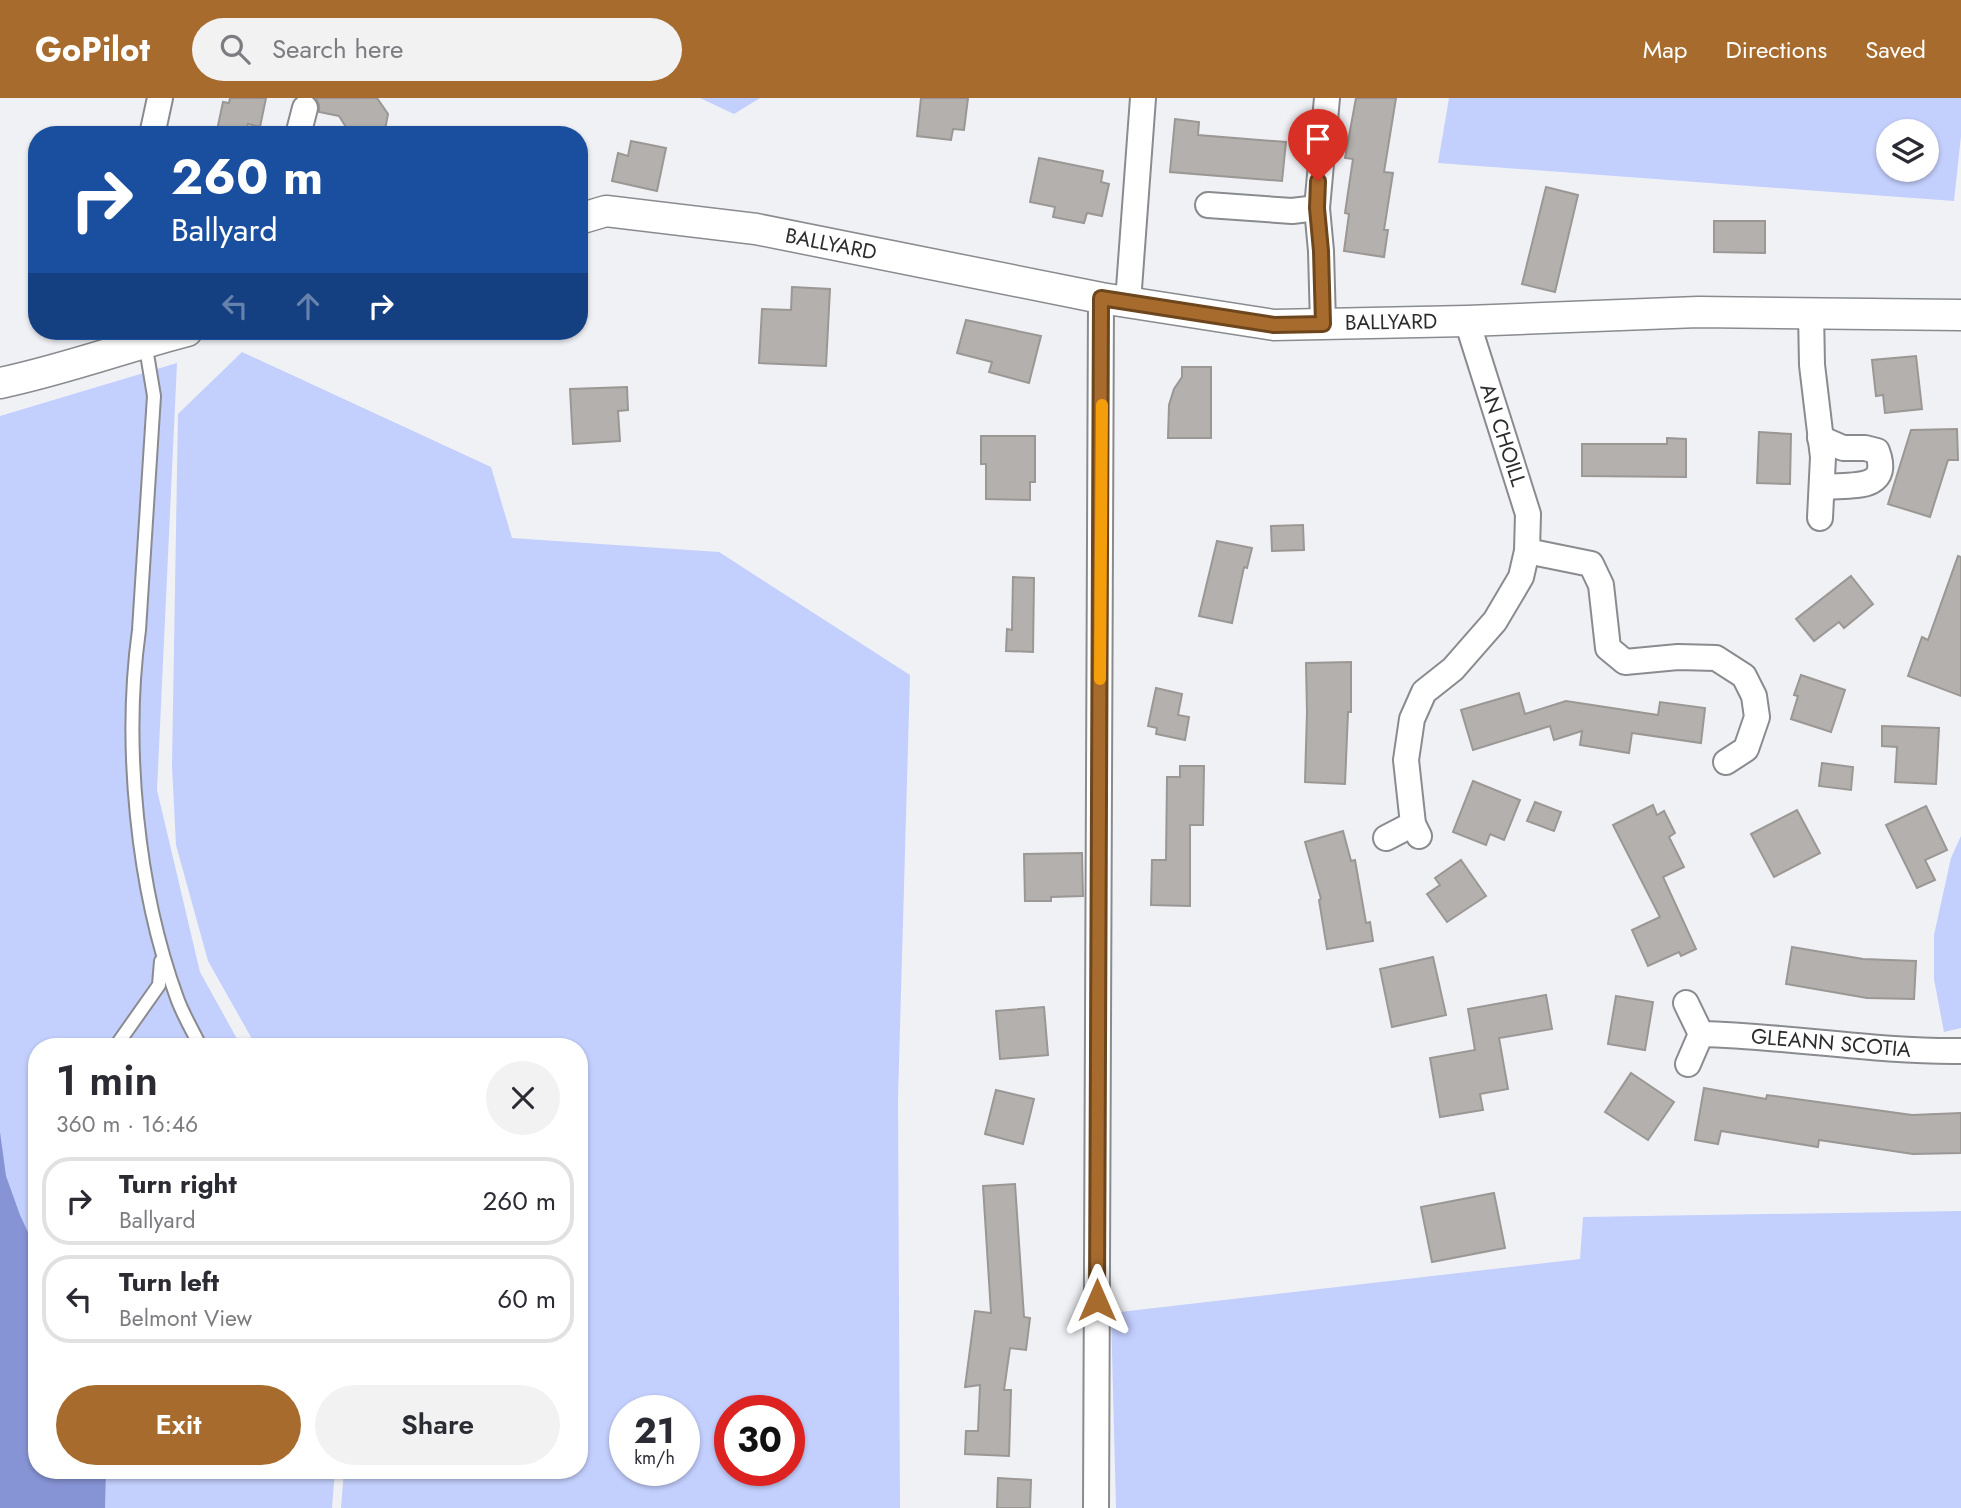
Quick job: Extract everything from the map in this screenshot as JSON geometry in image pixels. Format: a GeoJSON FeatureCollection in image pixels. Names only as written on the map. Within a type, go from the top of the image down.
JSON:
{"type":"FeatureCollection","features":[{"type":"Feature","properties":{"kind":"street"},"geometry":{"type":"LineString","coordinates":[[154,126],[160,98]]}},
{"type":"Feature","properties":{"kind":"street"},"geometry":{"type":"LineString","coordinates":[[1096,1508],[1115,300],[1143,98]]}},
{"type":"Feature","properties":{"kind":"street"},"geometry":{"type":"LineString","coordinates":[[1323,324],[1317,208],[1327,98]]}},
{"type":"Feature","properties":{"kind":"street"},"geometry":{"type":"LineString","coordinates":[[300,126],[305,108]]}},
{"type":"Feature","properties":{"kind":"street"},"geometry":{"type":"LineString","coordinates":[[1208,205],[1292,211],[1317,208]]}},
{"type":"Feature","properties":{"kind":"street","name":"BALLYARD"},"geometry":{"type":"LineString","coordinates":[[588,216],[606,211],[756,229],[1115,300],[1274,325],[1698,312],[1961,315]]}},
{"type":"Feature","properties":{"kind":"street"},"geometry":{"type":"LineString","coordinates":[[1811,313],[1812,365],[1821,438],[1820,518]]}},
{"type":"Feature","properties":{"kind":"street","name":"AN CHOILL"},"geometry":{"type":"LineString","coordinates":[[1386,838],[1416,830],[1406,760],[1412,719],[1424,692],[1453,669],[1495,621],[1521,577],[1527,551],[1528,514],[1467,321]]}},
{"type":"Feature","properties":{"kind":"street"},"geometry":{"type":"LineString","coordinates":[[0,383],[38,375],[115,341],[153,340]]}},
{"type":"Feature","properties":{"kind":"street"},"geometry":{"type":"LineString","coordinates":[[1821,438],[1843,448],[1872,449],[1877,451],[1881,461],[1875,480],[1864,485],[1822,487]]}},
{"type":"Feature","properties":{"kind":"street"},"geometry":{"type":"LineString","coordinates":[[1527,551],[1591,564],[1601,584],[1608,648],[1625,662],[1678,657],[1716,658],[1744,676],[1754,696],[1757,717],[1746,749],[1726,762]]}},
{"type":"Feature","properties":{"kind":"street"},"geometry":{"type":"LineString","coordinates":[[1686,1003],[1701,1034],[1688,1063]]}},
{"type":"Feature","properties":{"kind":"street","name":"GLEANN SCOTIA"},"geometry":{"type":"LineString","coordinates":[[1701,1034],[1751,1035],[1915,1051],[1961,1051]]}},
{"type":"Feature","properties":{"kind":"lane"},"geometry":{"type":"LineString","coordinates":[[145,342],[154,396],[139,630],[134,665],[134,782],[142,858],[152,915],[178,1001],[196,1038]]}},
{"type":"Feature","properties":{"kind":"lane"},"geometry":{"type":"LineString","coordinates":[[122,1038],[159,985],[162,953]]}},
{"type":"Feature","properties":{"kind":"shaded area"},"geometry":{"type":"Polygon","coordinates":[[[700,98],[760,98],[734,114],[700,98]]]}},
{"type":"Feature","properties":{"kind":"shaded area"},"geometry":{"type":"Polygon","coordinates":[[[1449,98],[1961,98],[1961,136],[1954,201],[1438,163],[1449,98]]]}},
{"type":"Feature","properties":{"kind":"shaded area"},"geometry":{"type":"Polygon","coordinates":[[[242,352],[491,467],[512,538],[719,552],[910,675],[898,1098],[900,1508],[341,1508],[343,1479],[588,1479],[588,1038],[251,1038],[208,961],[176,845],[172,766],[178,414],[242,352]]]}},
{"type":"Feature","properties":{"kind":"shaded area"},"geometry":{"type":"Polygon","coordinates":[[[177,363],[157,790],[200,972],[237,1038],[28,1038],[28,1479],[334,1479],[332,1508],[0,1508],[0,416],[177,363]]]}},
{"type":"Feature","properties":{"kind":"shaded area"},"geometry":{"type":"Polygon","coordinates":[[[1961,836],[1961,1028],[1944,1032],[1934,979],[1934,935],[1951,858],[1961,836]]]}},
{"type":"Feature","properties":{"kind":"shaded area"},"geometry":{"type":"Polygon","coordinates":[[[0,1132],[6,1176],[28,1232],[28,1479],[106,1479],[105,1508],[0,1508],[0,1132]]]}},
{"type":"Feature","properties":{"kind":"shaded area"},"geometry":{"type":"Polygon","coordinates":[[[1961,1211],[1961,1508],[1116,1508],[1111,1313],[1580,1259],[1583,1217],[1961,1211]]]}},
{"type":"Feature","properties":{"kind":"building"},"geometry":{"type":"Polygon","coordinates":[[[230,98],[266,98],[260,126],[218,126],[223,102],[229,103],[230,98]]]}},
{"type":"Feature","properties":{"kind":"building"},"geometry":{"type":"Polygon","coordinates":[[[316,98],[377,98],[388,114],[386,126],[345,126],[339,116],[319,112],[316,98]]]}},
{"type":"Feature","properties":{"kind":"building"},"geometry":{"type":"Polygon","coordinates":[[[921,98],[968,98],[964,130],[953,129],[951,140],[917,136],[921,98]]]}},
{"type":"Feature","properties":{"kind":"building"},"geometry":{"type":"Polygon","coordinates":[[[1356,98],[1396,98],[1384,172],[1393,173],[1384,230],[1388,230],[1384,257],[1344,251],[1349,214],[1345,213],[1353,159],[1345,158],[1356,98]]]}},
{"type":"Feature","properties":{"kind":"building"},"geometry":{"type":"Polygon","coordinates":[[[1175,119],[1199,122],[1198,135],[1286,142],[1282,181],[1170,172],[1175,119]]]}},
{"type":"Feature","properties":{"kind":"building"},"geometry":{"type":"Polygon","coordinates":[[[631,141],[666,148],[657,191],[612,181],[618,153],[628,156],[631,141]]]}},
{"type":"Feature","properties":{"kind":"building"},"geometry":{"type":"Polygon","coordinates":[[[1039,158],[1103,171],[1101,182],[1109,184],[1102,216],[1087,213],[1084,223],[1053,217],[1055,207],[1030,202],[1039,158]]]}},
{"type":"Feature","properties":{"kind":"building"},"geometry":{"type":"Polygon","coordinates":[[[1546,187],[1578,195],[1555,292],[1522,284],[1546,187]]]}},
{"type":"Feature","properties":{"kind":"building"},"geometry":{"type":"Polygon","coordinates":[[[1714,221],[1765,221],[1765,253],[1714,252],[1714,221]]]}},
{"type":"Feature","properties":{"kind":"building"},"geometry":{"type":"Polygon","coordinates":[[[792,287],[830,289],[826,366],[759,363],[762,309],[791,310],[792,287]]]}},
{"type":"Feature","properties":{"kind":"building"},"geometry":{"type":"Polygon","coordinates":[[[966,320],[1041,336],[1029,383],[989,372],[992,362],[957,353],[966,320]]]}},
{"type":"Feature","properties":{"kind":"building"},"geometry":{"type":"Polygon","coordinates":[[[1916,356],[1922,409],[1885,413],[1883,395],[1876,396],[1872,360],[1916,356]]]}},
{"type":"Feature","properties":{"kind":"building"},"geometry":{"type":"Polygon","coordinates":[[[1182,367],[1211,367],[1211,438],[1168,438],[1169,405],[1174,389],[1182,377],[1182,367]]]}},
{"type":"Feature","properties":{"kind":"building"},"geometry":{"type":"Polygon","coordinates":[[[627,387],[628,410],[618,411],[620,441],[573,444],[570,389],[627,387]]]}},
{"type":"Feature","properties":{"kind":"building"},"geometry":{"type":"Polygon","coordinates":[[[1957,429],[1958,460],[1948,460],[1930,517],[1888,504],[1911,430],[1957,429]]]}},
{"type":"Feature","properties":{"kind":"building"},"geometry":{"type":"Polygon","coordinates":[[[1759,432],[1791,434],[1790,484],[1757,483],[1759,432]]]}},
{"type":"Feature","properties":{"kind":"building"},"geometry":{"type":"Polygon","coordinates":[[[981,436],[1035,436],[1035,482],[1030,482],[1030,500],[986,499],[986,464],[981,464],[981,436]]]}},
{"type":"Feature","properties":{"kind":"building"},"geometry":{"type":"Polygon","coordinates":[[[1667,438],[1686,439],[1686,477],[1582,476],[1582,444],[1667,444],[1667,438]]]}},
{"type":"Feature","properties":{"kind":"building"},"geometry":{"type":"Polygon","coordinates":[[[1303,525],[1304,550],[1272,551],[1271,526],[1303,525]]]}},
{"type":"Feature","properties":{"kind":"building"},"geometry":{"type":"Polygon","coordinates":[[[1217,541],[1252,548],[1247,568],[1244,567],[1232,623],[1199,616],[1217,541]]]}},
{"type":"Feature","properties":{"kind":"building"},"geometry":{"type":"Polygon","coordinates":[[[1958,556],[1961,557],[1961,696],[1908,676],[1922,637],[1928,640],[1958,556]]]}},
{"type":"Feature","properties":{"kind":"building"},"geometry":{"type":"Polygon","coordinates":[[[1851,576],[1873,604],[1844,628],[1839,622],[1814,641],[1796,619],[1851,576]]]}},
{"type":"Feature","properties":{"kind":"building"},"geometry":{"type":"Polygon","coordinates":[[[1013,577],[1034,578],[1033,652],[1006,651],[1007,629],[1012,630],[1013,577]]]}},
{"type":"Feature","properties":{"kind":"building"},"geometry":{"type":"Polygon","coordinates":[[[1351,662],[1351,712],[1348,712],[1345,784],[1305,782],[1306,663],[1351,662]]]}},
{"type":"Feature","properties":{"kind":"building"},"geometry":{"type":"Polygon","coordinates":[[[1801,675],[1845,690],[1831,732],[1791,719],[1798,696],[1794,695],[1801,675]]]}},
{"type":"Feature","properties":{"kind":"building"},"geometry":{"type":"Polygon","coordinates":[[[1156,688],[1182,694],[1178,715],[1189,717],[1185,740],[1156,734],[1157,728],[1148,726],[1156,688]]]}},
{"type":"Feature","properties":{"kind":"building"},"geometry":{"type":"Polygon","coordinates":[[[1519,693],[1525,714],[1566,701],[1658,715],[1660,702],[1705,708],[1701,743],[1632,733],[1629,753],[1580,745],[1582,731],[1554,740],[1550,726],[1473,750],[1461,710],[1519,693]]]}},
{"type":"Feature","properties":{"kind":"building"},"geometry":{"type":"Polygon","coordinates":[[[1882,726],[1939,728],[1936,784],[1895,782],[1897,747],[1882,746],[1882,726]]]}},
{"type":"Feature","properties":{"kind":"building"},"geometry":{"type":"Polygon","coordinates":[[[1822,763],[1853,767],[1851,790],[1819,786],[1822,763]]]}},
{"type":"Feature","properties":{"kind":"building"},"geometry":{"type":"Polygon","coordinates":[[[1180,766],[1204,766],[1203,825],[1190,825],[1190,906],[1151,905],[1152,860],[1166,860],[1167,777],[1180,777],[1180,766]]]}},
{"type":"Feature","properties":{"kind":"building"},"geometry":{"type":"Polygon","coordinates":[[[1473,781],[1520,800],[1504,840],[1490,834],[1486,845],[1453,832],[1473,781]]]}},
{"type":"Feature","properties":{"kind":"building"},"geometry":{"type":"Polygon","coordinates":[[[1535,802],[1561,812],[1554,831],[1527,821],[1535,802]]]}},
{"type":"Feature","properties":{"kind":"building"},"geometry":{"type":"Polygon","coordinates":[[[1653,805],[1657,815],[1664,811],[1675,833],[1669,837],[1684,867],[1663,877],[1696,949],[1681,956],[1679,952],[1648,966],[1632,930],[1660,917],[1613,825],[1653,805]]]}},
{"type":"Feature","properties":{"kind":"building"},"geometry":{"type":"Polygon","coordinates":[[[1926,806],[1947,850],[1925,860],[1935,880],[1917,888],[1886,825],[1926,806]]]}},
{"type":"Feature","properties":{"kind":"building"},"geometry":{"type":"Polygon","coordinates":[[[1797,810],[1820,853],[1774,877],[1751,834],[1797,810]]]}},
{"type":"Feature","properties":{"kind":"building"},"geometry":{"type":"Polygon","coordinates":[[[1343,831],[1351,861],[1355,860],[1366,923],[1370,922],[1373,941],[1327,949],[1319,900],[1321,899],[1305,842],[1343,831]]]}},
{"type":"Feature","properties":{"kind":"building"},"geometry":{"type":"Polygon","coordinates":[[[1082,853],[1083,896],[1051,897],[1051,901],[1025,901],[1024,854],[1082,853]]]}},
{"type":"Feature","properties":{"kind":"building"},"geometry":{"type":"Polygon","coordinates":[[[1461,860],[1486,896],[1447,922],[1427,894],[1440,885],[1435,878],[1461,860]]]}},
{"type":"Feature","properties":{"kind":"building"},"geometry":{"type":"Polygon","coordinates":[[[1792,947],[1863,959],[1916,961],[1914,999],[1867,998],[1786,984],[1792,947]]]}},
{"type":"Feature","properties":{"kind":"building"},"geometry":{"type":"Polygon","coordinates":[[[1433,957],[1446,1015],[1392,1027],[1380,969],[1433,957]]]}},
{"type":"Feature","properties":{"kind":"building"},"geometry":{"type":"Polygon","coordinates":[[[1546,995],[1552,1029],[1499,1038],[1508,1089],[1480,1094],[1483,1110],[1440,1117],[1430,1058],[1475,1050],[1468,1009],[1546,995]]]}},
{"type":"Feature","properties":{"kind":"building"},"geometry":{"type":"Polygon","coordinates":[[[1616,996],[1653,1002],[1645,1050],[1608,1044],[1616,996]]]}},
{"type":"Feature","properties":{"kind":"building"},"geometry":{"type":"Polygon","coordinates":[[[1044,1007],[1048,1055],[1000,1059],[996,1011],[1044,1007]]]}},
{"type":"Feature","properties":{"kind":"building"},"geometry":{"type":"Polygon","coordinates":[[[1631,1073],[1674,1102],[1648,1140],[1605,1112],[1631,1073]]]}},
{"type":"Feature","properties":{"kind":"building"},"geometry":{"type":"Polygon","coordinates":[[[1704,1088],[1766,1099],[1767,1095],[1912,1115],[1961,1113],[1961,1153],[1913,1154],[1819,1140],[1818,1147],[1721,1131],[1718,1144],[1695,1140],[1704,1088]]]}},
{"type":"Feature","properties":{"kind":"building"},"geometry":{"type":"Polygon","coordinates":[[[996,1090],[1034,1099],[1023,1144],[985,1134],[996,1090]]]}},
{"type":"Feature","properties":{"kind":"building"},"geometry":{"type":"Polygon","coordinates":[[[1015,1184],[1024,1317],[1030,1318],[1026,1350],[1010,1348],[1004,1390],[1011,1390],[1009,1456],[965,1454],[966,1431],[978,1431],[980,1385],[965,1387],[975,1311],[991,1313],[983,1186],[1015,1184]]]}},
{"type":"Feature","properties":{"kind":"building"},"geometry":{"type":"Polygon","coordinates":[[[1494,1193],[1505,1248],[1432,1262],[1421,1207],[1494,1193]]]}},
{"type":"Feature","properties":{"kind":"building"},"geometry":{"type":"Polygon","coordinates":[[[998,1478],[1031,1480],[1030,1508],[997,1508],[998,1478]]]}},
{"type":"Feature","properties":{"kind":"slow traffic"},"geometry":{"type":"LineString","coordinates":[[1100,679],[1102,405]]}},
{"type":"Feature","properties":{"kind":"route"},"geometry":{"type":"LineString","coordinates":[[1097,1300],[1101,298],[1274,325],[1323,324],[1318,181]]}}]}
